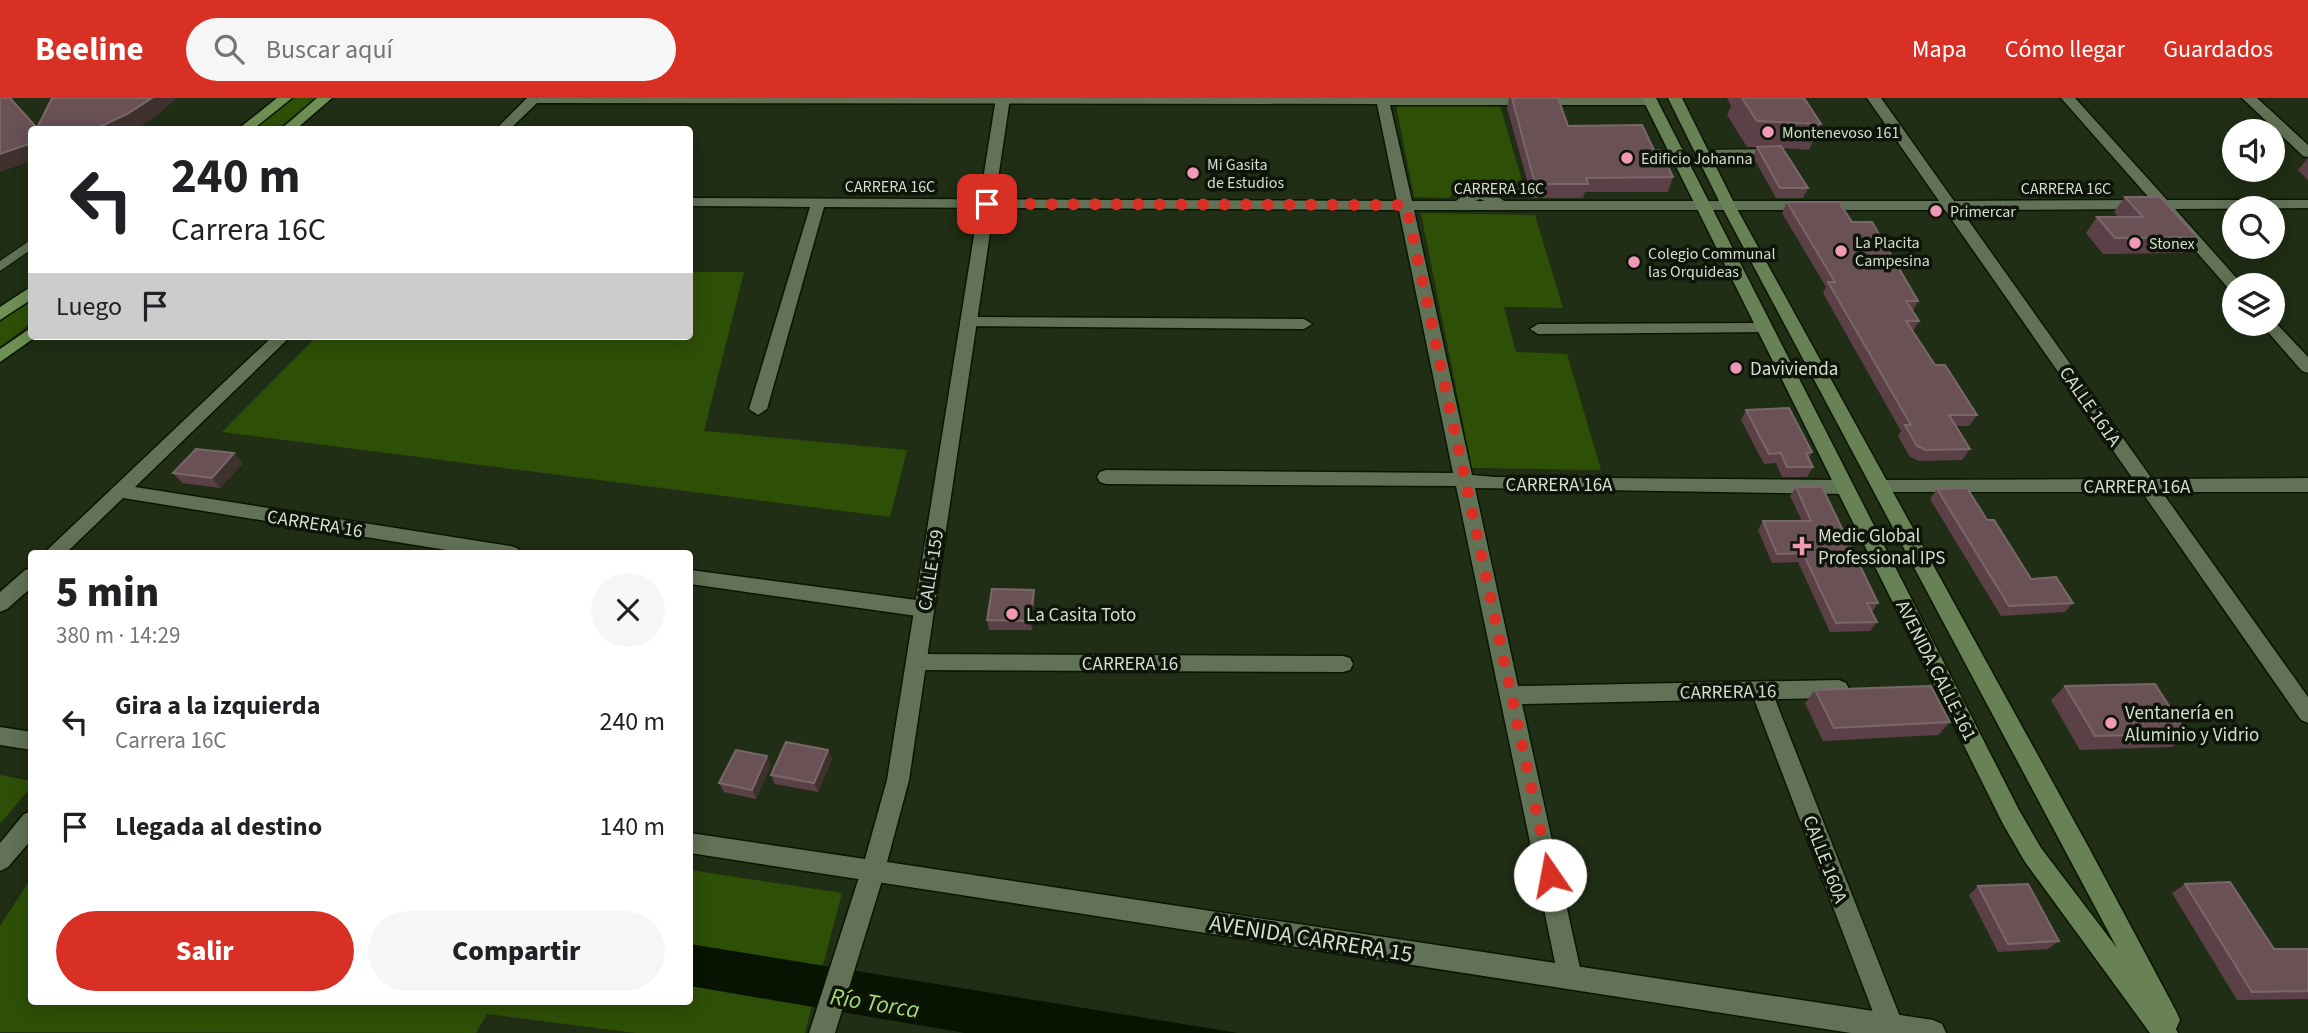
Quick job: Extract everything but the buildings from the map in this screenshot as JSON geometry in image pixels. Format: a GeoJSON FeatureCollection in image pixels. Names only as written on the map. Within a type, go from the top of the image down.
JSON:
{"type":"FeatureCollection","features":[{"type":"Feature","properties":{"kind":"main road"},"geometry":{"type":"LineString","coordinates":[[248,126],[285,98]]}},
{"type":"Feature","properties":{"kind":"main road"},"geometry":{"type":"LineString","coordinates":[[291,126],[325,98]]}},
{"type":"Feature","properties":{"kind":"main road","name":"AVENIDA CALLE 161"},"geometry":{"type":"LineString","coordinates":[[1675,98],[1729,207],[2081,855],[2174,1033]]}},
{"type":"Feature","properties":{"kind":"main road","name":"AVENIDA CALLE 161"},"geometry":{"type":"LineString","coordinates":[[1650,100],[1844,487],[1936,688],[2032,855],[2165,1033]]}},
{"type":"Feature","properties":{"kind":"main road"},"geometry":{"type":"LineString","coordinates":[[0,315],[28,294]]}},
{"type":"Feature","properties":{"kind":"main road"},"geometry":{"type":"LineString","coordinates":[[0,357],[28,335]]}},
{"type":"Feature","properties":{"kind":"street"},"geometry":{"type":"LineString","coordinates":[[505,126],[534,98],[1650,100]]}},
{"type":"Feature","properties":{"kind":"street","name":"CALLE 161A"},"geometry":{"type":"LineString","coordinates":[[1874,98],[2308,715]]}},
{"type":"Feature","properties":{"kind":"street"},"geometry":{"type":"LineString","coordinates":[[2068,98],[2223,273]]}},
{"type":"Feature","properties":{"kind":"street"},"geometry":{"type":"LineString","coordinates":[[2249,98],[2308,153]]}},
{"type":"Feature","properties":{"kind":"street","name":"CALLE 159"},"geometry":{"type":"LineString","coordinates":[[822,1032],[873,871],[898,780],[1003,99]]}},
{"type":"Feature","properties":{"kind":"street"},"geometry":{"type":"LineString","coordinates":[[1383,101],[1570,977]]}},
{"type":"Feature","properties":{"kind":"street","name":"CARRERA 16C"},"geometry":{"type":"LineString","coordinates":[[693,202],[1702,207],[2308,204]]}},
{"type":"Feature","properties":{"kind":"street"},"geometry":{"type":"LineString","coordinates":[[758,409],[818,203]]}},
{"type":"Feature","properties":{"kind":"street"},"geometry":{"type":"LineString","coordinates":[[968,322],[1304,324]]}},
{"type":"Feature","properties":{"kind":"street"},"geometry":{"type":"LineString","coordinates":[[1538,329],[1763,328]]}},
{"type":"Feature","properties":{"kind":"street"},"geometry":{"type":"LineString","coordinates":[[2280,336],[2308,368]]}},
{"type":"Feature","properties":{"kind":"street"},"geometry":{"type":"LineString","coordinates":[[57,550],[279,340]]}},
{"type":"Feature","properties":{"kind":"street","name":"CARRERA 16A"},"geometry":{"type":"LineString","coordinates":[[1105,477],[1440,478],[1495,484],[1844,487]]}},
{"type":"Feature","properties":{"kind":"street","name":"CARRERA 16A"},"geometry":{"type":"LineString","coordinates":[[1881,487],[2308,485]]}},
{"type":"Feature","properties":{"kind":"street","name":"CARRERA 16"},"geometry":{"type":"LineString","coordinates":[[120,491],[491,550]]}},
{"type":"Feature","properties":{"kind":"street"},"geometry":{"type":"LineString","coordinates":[[693,577],[924,610]]}},
{"type":"Feature","properties":{"kind":"street"},"geometry":{"type":"LineString","coordinates":[[0,604],[28,579]]}},
{"type":"Feature","properties":{"kind":"street","name":"CARRERA 16"},"geometry":{"type":"LineString","coordinates":[[916,662],[1343,664]]}},
{"type":"Feature","properties":{"kind":"street","name":"CARRERA 16"},"geometry":{"type":"LineString","coordinates":[[1511,695],[1864,689]]}},
{"type":"Feature","properties":{"kind":"street","name":"CALLE 160A"},"geometry":{"type":"LineString","coordinates":[[1760,691],[1891,1027]]}},
{"type":"Feature","properties":{"kind":"street"},"geometry":{"type":"LineString","coordinates":[[0,736],[28,740]]}},
{"type":"Feature","properties":{"kind":"street"},"geometry":{"type":"LineString","coordinates":[[0,860],[28,826]]}},
{"type":"Feature","properties":{"kind":"street","name":"AVENIDA CARRERA 15"},"geometry":{"type":"LineString","coordinates":[[693,842],[1933,1033]]}},
{"type":"Feature","properties":{"kind":"lane"},"geometry":{"type":"LineString","coordinates":[[1702,153],[1771,152]]}},
{"type":"Feature","properties":{"kind":"lane"},"geometry":{"type":"LineString","coordinates":[[0,267],[28,246]]}},
{"type":"Feature","properties":{"kind":"green space"},"geometry":{"type":"Polygon","coordinates":[[[292,98],[317,98],[281,126],[256,126],[292,98]]]}},
{"type":"Feature","properties":{"kind":"green space"},"geometry":{"type":"Polygon","coordinates":[[[1396,105],[1500,106],[1527,197],[1502,197],[1495,189],[1456,189],[1449,198],[1414,197],[1396,105]]]}},
{"type":"Feature","properties":{"kind":"green space"},"geometry":{"type":"Polygon","coordinates":[[[1421,213],[1535,215],[1563,308],[1504,307],[1516,352],[1567,354],[1601,470],[1472,468],[1421,213]]]}},
{"type":"Feature","properties":{"kind":"green space"},"geometry":{"type":"Polygon","coordinates":[[[693,272],[744,272],[704,431],[907,450],[890,517],[222,432],[313,340],[693,340],[693,272]]]}},
{"type":"Feature","properties":{"kind":"green space"},"geometry":{"type":"Polygon","coordinates":[[[28,300],[28,325],[0,347],[0,322],[28,300]]]}},
{"type":"Feature","properties":{"kind":"green space"},"geometry":{"type":"Polygon","coordinates":[[[0,775],[28,780],[28,791],[0,824],[0,775]]]}},
{"type":"Feature","properties":{"kind":"green space"},"geometry":{"type":"Polygon","coordinates":[[[693,870],[842,893],[805,1033],[636,1033],[487,1014],[476,1033],[0,1032],[0,926],[28,883],[28,1005],[693,1005],[693,870]]]}},
{"type":"Feature","properties":{"kind":"water","name":"Río Torca"},"geometry":{"type":"Polygon","coordinates":[[[693,944],[1238,1033],[965,1033],[693,987],[693,944]]]}},
{"type":"Feature","properties":{"kind":"place","name":"Montenevoso 161"},"geometry":{"type":"Point","coordinates":[1768,132]}},
{"type":"Feature","properties":{"kind":"place","name":"Edificio Johanna"},"geometry":{"type":"Point","coordinates":[1627,158]}},
{"type":"Feature","properties":{"kind":"place","name":"Mi Gasita de Estudios"},"geometry":{"type":"Point","coordinates":[1193,173]}},
{"type":"Feature","properties":{"kind":"place","name":"Primercar"},"geometry":{"type":"Point","coordinates":[1936,211]}},
{"type":"Feature","properties":{"kind":"place","name":"Stonex"},"geometry":{"type":"Point","coordinates":[2135,243]}},
{"type":"Feature","properties":{"kind":"place","name":"La Placita Campesina"},"geometry":{"type":"Point","coordinates":[1841,251]}},
{"type":"Feature","properties":{"kind":"place","name":"Colegio Communal las Orquideas"},"geometry":{"type":"Point","coordinates":[1634,262]}},
{"type":"Feature","properties":{"kind":"place","name":"Davivienda"},"geometry":{"type":"Point","coordinates":[1736,368]}},
{"type":"Feature","properties":{"kind":"place","name":"Medic Global Professional IPS"},"geometry":{"type":"Point","coordinates":[1802,546]}},
{"type":"Feature","properties":{"kind":"place","name":"La Casita Toto"},"geometry":{"type":"Point","coordinates":[1012,614]}},
{"type":"Feature","properties":{"kind":"place","name":"Ventanería en Aluminio y Vidrio"},"geometry":{"type":"Point","coordinates":[2111,723]}},
{"type":"Feature","properties":{"kind":"route"},"geometry":{"type":"LineString","coordinates":[[987,204],[1406,205],[1550,875]]}}]}
